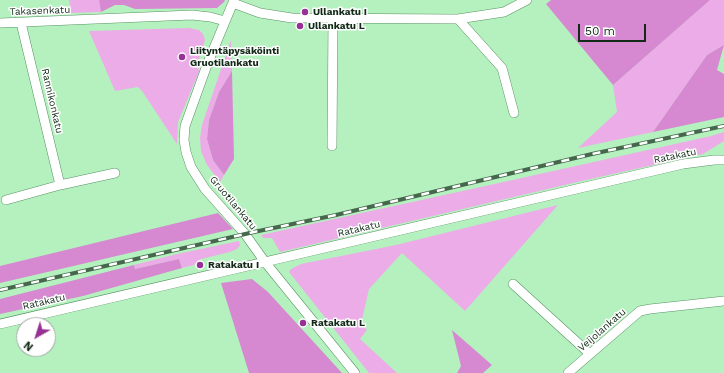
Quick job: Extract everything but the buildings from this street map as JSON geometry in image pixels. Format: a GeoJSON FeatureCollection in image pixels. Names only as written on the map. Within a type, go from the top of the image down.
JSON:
{"type":"FeatureCollection","features":[{"type":"Feature","properties":{"kind":"street"},"geometry":{"type":"LineString","coordinates":[[233,1],[260,13],[292,18],[458,19],[504,12],[527,0]]}},
{"type":"Feature","properties":{"kind":"street","name":"Gruotilankatu"},"geometry":{"type":"LineString","coordinates":[[233,1],[193,101],[185,126],[184,140],[186,152],[191,166],[205,189],[245,234],[265,262],[354,373]]}},
{"type":"Feature","properties":{"kind":"street","name":"Takasenkatu"},"geometry":{"type":"LineString","coordinates":[[0,23],[192,15],[201,15],[225,21]]}},
{"type":"Feature","properties":{"kind":"street"},"geometry":{"type":"LineString","coordinates":[[332,146],[333,18]]}},
{"type":"Feature","properties":{"kind":"street"},"geometry":{"type":"LineString","coordinates":[[458,19],[502,68],[514,113]]}},
{"type":"Feature","properties":{"kind":"street","name":"Rannikonkatu"},"geometry":{"type":"LineString","coordinates":[[22,23],[60,185]]}},
{"type":"Feature","properties":{"kind":"street","name":"Ratakatu"},"geometry":{"type":"LineString","coordinates":[[0,324],[683,164],[724,160]]}},
{"type":"Feature","properties":{"kind":"street"},"geometry":{"type":"LineString","coordinates":[[6,200],[60,185],[116,173]]}},
{"type":"Feature","properties":{"kind":"street"},"geometry":{"type":"LineString","coordinates":[[513,284],[590,354]]}},
{"type":"Feature","properties":{"kind":"street","name":"Veijolankatu"},"geometry":{"type":"LineString","coordinates":[[568,373],[640,311],[724,300]]}},
{"type":"Feature","properties":{"kind":"shaded area"},"geometry":{"type":"Polygon","coordinates":[[[69,0],[99,0],[101,12],[71,13],[69,0]]]}},
{"type":"Feature","properties":{"kind":"shaded area"},"geometry":{"type":"Polygon","coordinates":[[[99,0],[225,0],[217,8],[135,9],[124,5],[115,5],[101,12],[99,0]]]}},
{"type":"Feature","properties":{"kind":"shaded area"},"geometry":{"type":"Polygon","coordinates":[[[551,0],[710,0],[613,85],[546,4],[551,0]]]}},
{"type":"Feature","properties":{"kind":"shaded area"},"geometry":{"type":"Polygon","coordinates":[[[710,0],[724,0],[724,45],[707,55],[653,132],[578,148],[617,112],[613,85],[710,0]]]}},
{"type":"Feature","properties":{"kind":"shaded area"},"geometry":{"type":"Polygon","coordinates":[[[189,28],[199,30],[203,34],[205,40],[198,63],[199,72],[178,122],[177,144],[138,87],[115,91],[89,31],[189,28]]]}},
{"type":"Feature","properties":{"kind":"shaded area"},"geometry":{"type":"Polygon","coordinates":[[[231,40],[232,71],[219,92],[209,120],[207,139],[213,160],[224,175],[220,182],[207,165],[201,151],[200,138],[202,125],[231,40]]]}},
{"type":"Feature","properties":{"kind":"shaded area"},"geometry":{"type":"Polygon","coordinates":[[[724,45],[717,70],[724,74],[724,117],[653,132],[707,55],[724,45]]]}},
{"type":"Feature","properties":{"kind":"shaded area"},"geometry":{"type":"Polygon","coordinates":[[[232,71],[234,159],[224,175],[213,160],[207,139],[209,120],[219,92],[232,71]]]}},
{"type":"Feature","properties":{"kind":"shaded area"},"geometry":{"type":"Polygon","coordinates":[[[724,132],[724,141],[703,154],[280,252],[272,238],[263,238],[261,235],[711,136],[724,132]]]}},
{"type":"Feature","properties":{"kind":"shaded area"},"geometry":{"type":"Polygon","coordinates":[[[558,205],[465,311],[402,253],[369,289],[361,324],[367,330],[360,339],[397,373],[369,373],[289,272],[291,269],[301,264],[396,245],[558,205]]]}},
{"type":"Feature","properties":{"kind":"shaded area"},"geometry":{"type":"Polygon","coordinates":[[[218,213],[233,229],[0,283],[0,266],[218,213]]]}},
{"type":"Feature","properties":{"kind":"shaded area"},"geometry":{"type":"Polygon","coordinates":[[[239,241],[240,245],[237,249],[201,259],[194,265],[182,268],[179,259],[135,269],[134,265],[177,254],[239,241]]]}},
{"type":"Feature","properties":{"kind":"shaded area"},"geometry":{"type":"Polygon","coordinates":[[[179,259],[182,268],[83,296],[0,314],[0,299],[134,265],[135,269],[179,259]]]}},
{"type":"Feature","properties":{"kind":"shaded area"},"geometry":{"type":"Polygon","coordinates":[[[252,279],[268,292],[342,373],[249,373],[221,283],[252,279]]]}},
{"type":"Feature","properties":{"kind":"shaded area"},"geometry":{"type":"Polygon","coordinates":[[[452,330],[492,365],[483,373],[457,373],[461,366],[452,330]]]}},
{"type":"Feature","properties":{"kind":"railway"},"geometry":{"type":"LineString","coordinates":[[0,290],[254,232],[336,215],[592,154],[724,126]]}},
{"type":"Feature","properties":{"kind":"place","name":"Ullankatu I"},"geometry":{"type":"Point","coordinates":[305,12]}},
{"type":"Feature","properties":{"kind":"place","name":"Ullankatu L"},"geometry":{"type":"Point","coordinates":[300,26]}},
{"type":"Feature","properties":{"kind":"place","name":"Liityntäpysäköinti Gruotilankatu"},"geometry":{"type":"Point","coordinates":[182,57]}},
{"type":"Feature","properties":{"kind":"place","name":"Ratakatu I"},"geometry":{"type":"Point","coordinates":[200,265]}},
{"type":"Feature","properties":{"kind":"place","name":"Ratakatu L"},"geometry":{"type":"Point","coordinates":[303,323]}}]}
